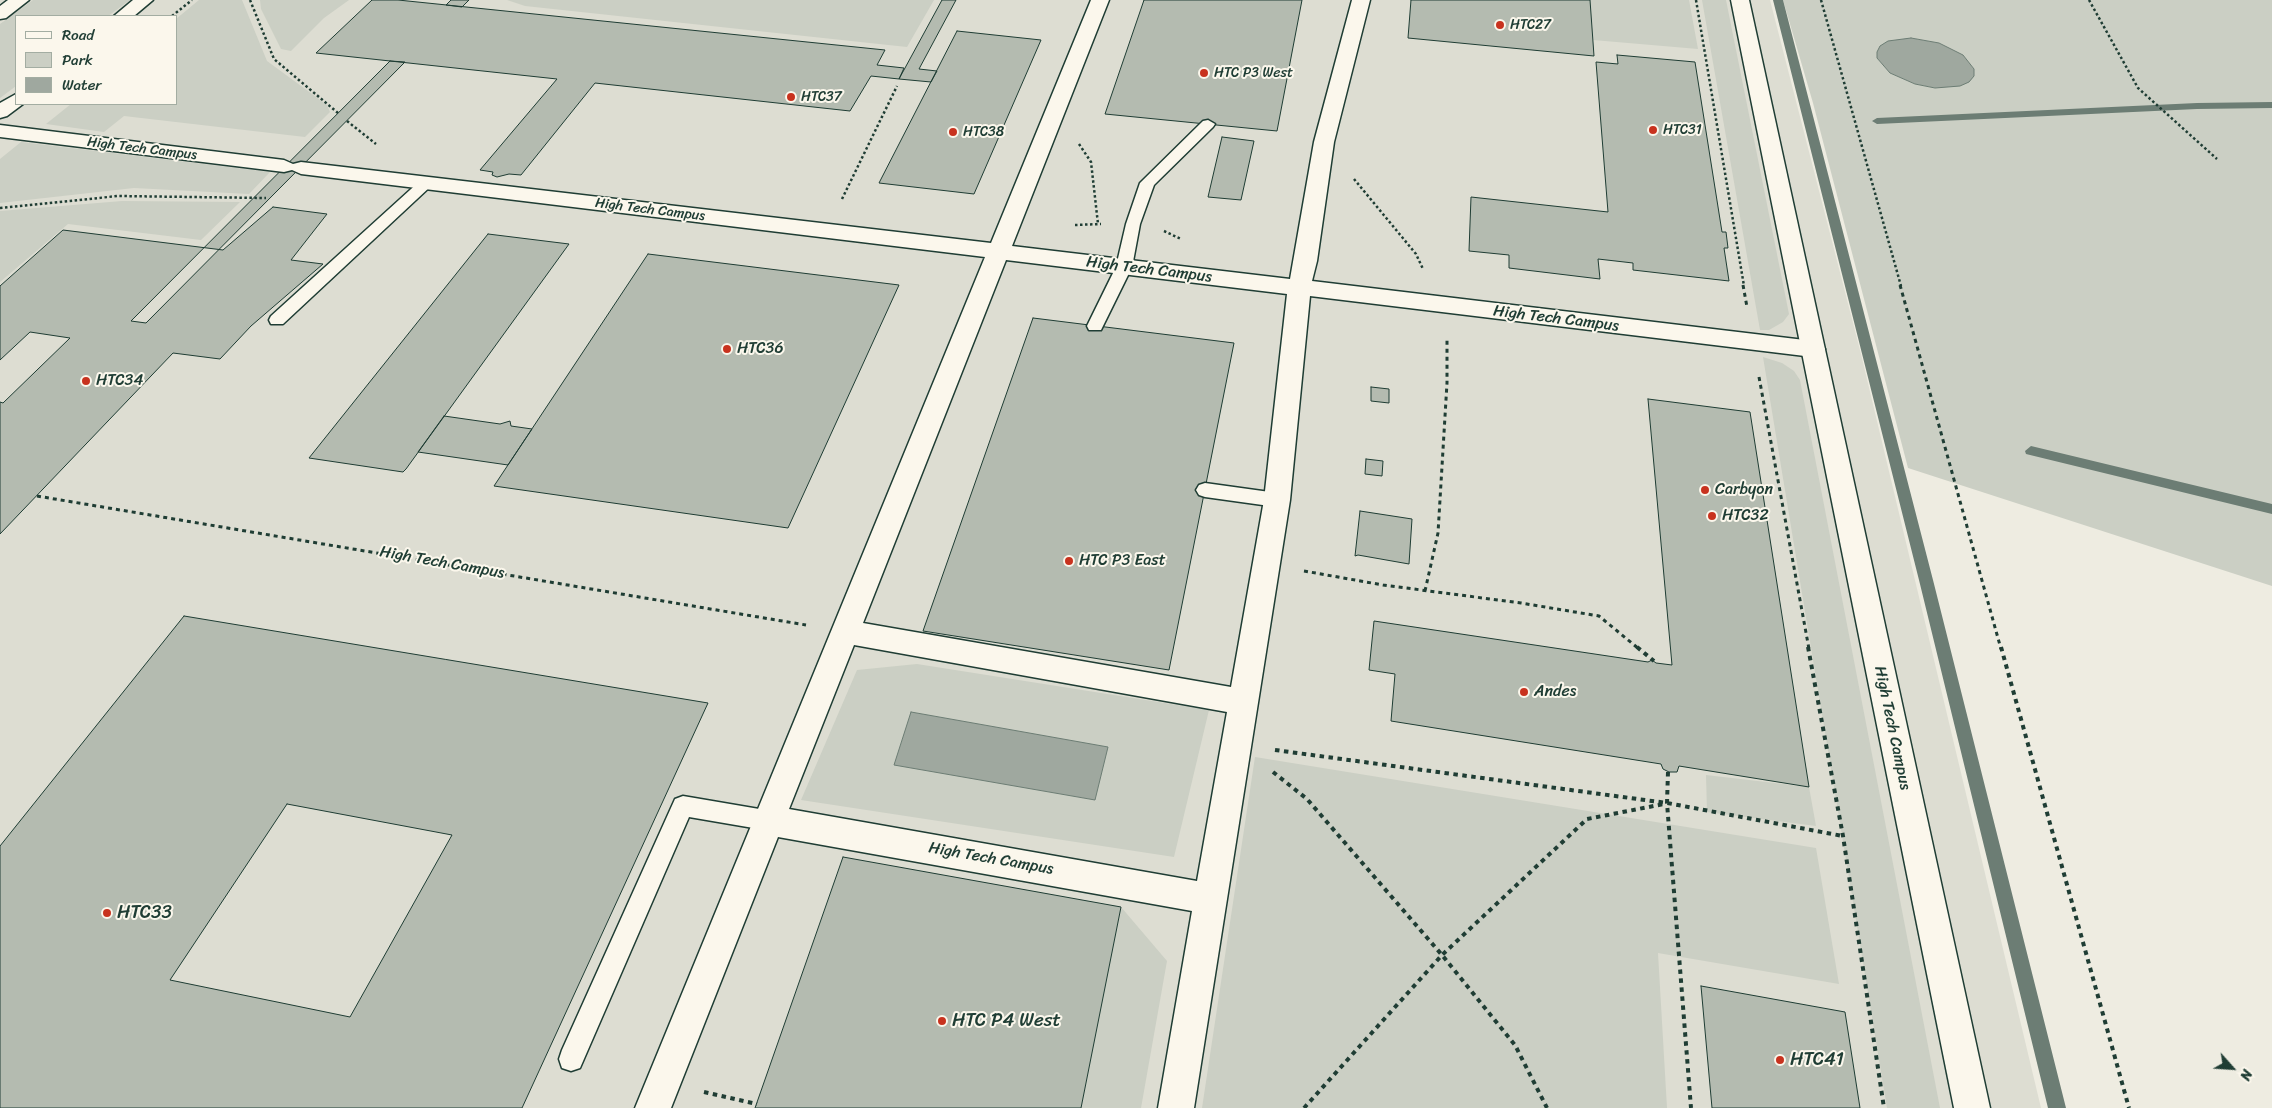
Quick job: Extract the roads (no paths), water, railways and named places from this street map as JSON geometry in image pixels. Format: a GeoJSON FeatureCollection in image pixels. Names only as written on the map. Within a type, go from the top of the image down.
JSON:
{"type":"FeatureCollection","features":[{"type":"Feature","properties":{"kind":"street"},"geometry":{"type":"LineString","coordinates":[[0,14],[20,0]]}},
{"type":"Feature","properties":{"kind":"street"},"geometry":{"type":"LineString","coordinates":[[124,15],[144,0]]}},
{"type":"Feature","properties":{"kind":"street"},"geometry":{"type":"LineString","coordinates":[[653,1108],[1100,0]]}},
{"type":"Feature","properties":{"kind":"street"},"geometry":{"type":"LineString","coordinates":[[1176,1108],[1277,500],[1299,288],[1306,262],[1324,142],[1355,29],[1361,0]]}},
{"type":"Feature","properties":{"kind":"street","name":"High Tech Campus"},"geometry":{"type":"LineString","coordinates":[[1740,0],[1972,1108]]}},
{"type":"Feature","properties":{"kind":"street"},"geometry":{"type":"LineString","coordinates":[[0,112],[15,101]]}},
{"type":"Feature","properties":{"kind":"street","name":"High Tech Campus"},"geometry":{"type":"LineString","coordinates":[[0,131],[1812,349]]}},
{"type":"Feature","properties":{"kind":"street"},"geometry":{"type":"LineString","coordinates":[[846,632],[1243,702]]}},
{"type":"Feature","properties":{"kind":"street","name":"High Tech Campus"},"geometry":{"type":"LineString","coordinates":[[770,821],[988,858],[1211,899]]}},
{"type":"Feature","properties":{"kind":"lane"},"geometry":{"type":"LineString","coordinates":[[1095,326],[1124,267],[1133,224],[1147,183],[1208,124]]}},
{"type":"Feature","properties":{"kind":"lane"},"geometry":{"type":"LineString","coordinates":[[277,320],[426,183]]}},
{"type":"Feature","properties":{"kind":"lane"},"geometry":{"type":"LineString","coordinates":[[1205,490],[1277,500]]}},
{"type":"Feature","properties":{"kind":"lane"},"geometry":{"type":"LineString","coordinates":[[571,1059],[683,806],[770,821]]}},
{"type":"Feature","properties":{"kind":"water"},"geometry":{"type":"Polygon","coordinates":[[[1911,38],[1939,43],[1963,55],[1974,69],[1974,76],[1969,82],[1960,86],[1935,88],[1915,84],[1890,73],[1877,58],[1880,46],[1888,41],[1911,38]]]}},
{"type":"Feature","properties":{"kind":"water"},"geometry":{"type":"Polygon","coordinates":[[[911,712],[1108,747],[1095,800],[894,765],[911,712]]]}},
{"type":"Feature","properties":{"kind":"waterway"},"geometry":{"type":"LineString","coordinates":[[1778,0],[1926,580],[2057,1108]]}},
{"type":"Feature","properties":{"kind":"waterway"},"geometry":{"type":"LineString","coordinates":[[1877,121],[2197,106],[2272,105]]}},
{"type":"Feature","properties":{"kind":"waterway"},"geometry":{"type":"LineString","coordinates":[[2031,451],[2272,509]]}},
{"type":"Feature","properties":{"kind":"place","name":"HTC27"},"geometry":{"type":"Point","coordinates":[1500,25]}},
{"type":"Feature","properties":{"kind":"place","name":"HTC P3 West"},"geometry":{"type":"Point","coordinates":[1204,73]}},
{"type":"Feature","properties":{"kind":"place","name":"HTC37"},"geometry":{"type":"Point","coordinates":[791,97]}},
{"type":"Feature","properties":{"kind":"place","name":"HTC31"},"geometry":{"type":"Point","coordinates":[1653,130]}},
{"type":"Feature","properties":{"kind":"place","name":"HTC38"},"geometry":{"type":"Point","coordinates":[953,132]}},
{"type":"Feature","properties":{"kind":"place","name":"HTC36"},"geometry":{"type":"Point","coordinates":[727,349]}},
{"type":"Feature","properties":{"kind":"place","name":"HTC34"},"geometry":{"type":"Point","coordinates":[86,381]}},
{"type":"Feature","properties":{"kind":"place","name":"Carbyon"},"geometry":{"type":"Point","coordinates":[1705,490]}},
{"type":"Feature","properties":{"kind":"place","name":"HTC32"},"geometry":{"type":"Point","coordinates":[1712,516]}},
{"type":"Feature","properties":{"kind":"place","name":"HTC P3 East"},"geometry":{"type":"Point","coordinates":[1069,561]}},
{"type":"Feature","properties":{"kind":"place","name":"Andes"},"geometry":{"type":"Point","coordinates":[1524,692]}},
{"type":"Feature","properties":{"kind":"place","name":"HTC33"},"geometry":{"type":"Point","coordinates":[107,913]}},
{"type":"Feature","properties":{"kind":"place","name":"HTC P4 West"},"geometry":{"type":"Point","coordinates":[942,1021]}},
{"type":"Feature","properties":{"kind":"place","name":"HTC41"},"geometry":{"type":"Point","coordinates":[1780,1060]}}]}
